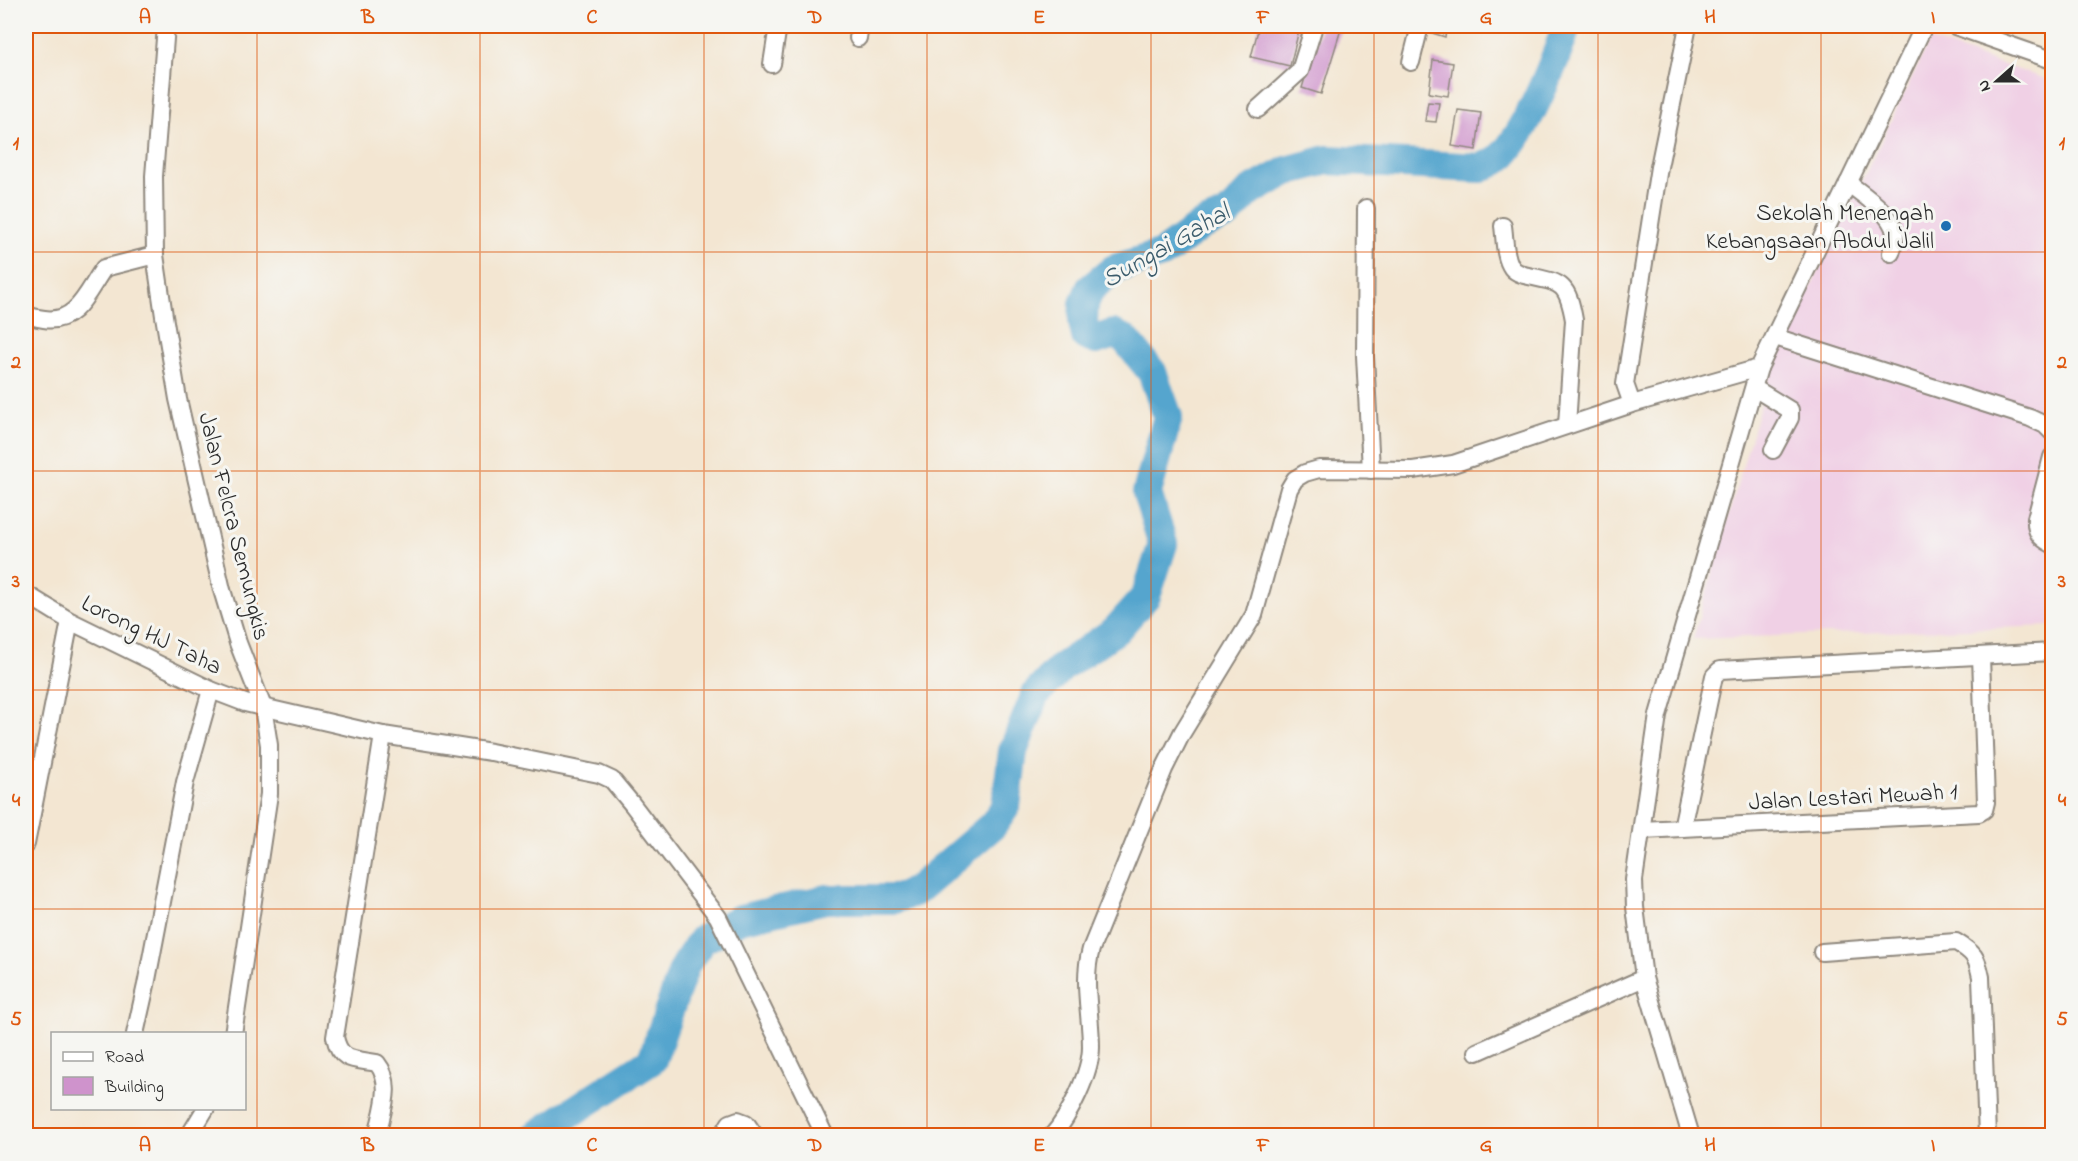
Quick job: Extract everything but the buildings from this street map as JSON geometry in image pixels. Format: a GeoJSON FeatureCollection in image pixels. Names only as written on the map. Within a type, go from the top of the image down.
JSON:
{"type":"FeatureCollection","features":[{"type":"Feature","properties":{"kind":"street","name":"Jalan Felcra Semungkis"},"geometry":{"type":"LineString","coordinates":[[166,26],[154,176],[155,255],[178,399],[222,590],[238,643],[263,707],[269,745],[269,794],[233,1032]]}},
{"type":"Feature","properties":{"kind":"street"},"geometry":{"type":"LineString","coordinates":[[772,64],[778,26]]}},
{"type":"Feature","properties":{"kind":"street"},"geometry":{"type":"LineString","coordinates":[[1258,110],[1300,71],[1314,26]]}},
{"type":"Feature","properties":{"kind":"street"},"geometry":{"type":"LineString","coordinates":[[1411,62],[1420,26]]}},
{"type":"Feature","properties":{"kind":"street"},"geometry":{"type":"LineString","coordinates":[[1632,404],[1625,384],[1659,167],[1688,26]]}},
{"type":"Feature","properties":{"kind":"street"},"geometry":{"type":"LineString","coordinates":[[1691,1136],[1644,978],[1635,907],[1634,880],[1658,715],[1759,368],[1924,26]]}},
{"type":"Feature","properties":{"kind":"street"},"geometry":{"type":"LineString","coordinates":[[1955,26],[1979,29],[2052,60]]}},
{"type":"Feature","properties":{"kind":"street"},"geometry":{"type":"LineString","coordinates":[[1848,183],[1875,203],[1893,227],[1896,235],[1892,253]]}},
{"type":"Feature","properties":{"kind":"street"},"geometry":{"type":"LineString","coordinates":[[1366,208],[1365,356],[1371,470]]}},
{"type":"Feature","properties":{"kind":"street"},"geometry":{"type":"LineString","coordinates":[[1503,226],[1512,269],[1518,273],[1555,281],[1564,287],[1571,303],[1574,320],[1568,425]]}},
{"type":"Feature","properties":{"kind":"street"},"geometry":{"type":"LineString","coordinates":[[26,314],[51,320],[72,313],[80,306],[104,268],[155,255]]}},
{"type":"Feature","properties":{"kind":"street"},"geometry":{"type":"LineString","coordinates":[[1775,337],[2030,418],[2045,425],[2052,432]]}},
{"type":"Feature","properties":{"kind":"street"},"geometry":{"type":"LineString","coordinates":[[1052,1136],[1058,1130],[1081,1088],[1091,1049],[1087,964],[1090,949],[1164,770],[1182,733],[1254,615],[1280,518],[1289,489],[1296,479],[1305,473],[1319,469],[1413,470],[1453,464],[1632,404],[1759,368]]}},
{"type":"Feature","properties":{"kind":"street"},"geometry":{"type":"LineString","coordinates":[[1754,388],[1790,410],[1790,418],[1773,450]]}},
{"type":"Feature","properties":{"kind":"street"},"geometry":{"type":"LineString","coordinates":[[2052,457],[2036,518],[2036,527],[2040,536],[2052,544]]}},
{"type":"Feature","properties":{"kind":"street","name":"Lorong HJ Taha"},"geometry":{"type":"LineString","coordinates":[[27,599],[211,690],[245,703],[383,735],[491,752],[599,774],[612,780],[718,917],[825,1136]]}},
{"type":"Feature","properties":{"kind":"street"},"geometry":{"type":"LineString","coordinates":[[26,844],[70,621]]}},
{"type":"Feature","properties":{"kind":"street"},"geometry":{"type":"LineString","coordinates":[[1682,828],[1717,672],[2052,652]]}},
{"type":"Feature","properties":{"kind":"street","name":"Jalan Lestari Mewah 1"},"geometry":{"type":"LineString","coordinates":[[1642,830],[1979,813],[1984,810],[1986,802],[1981,656]]}},
{"type":"Feature","properties":{"kind":"street"},"geometry":{"type":"LineString","coordinates":[[135,1032],[184,782],[211,690]]}},
{"type":"Feature","properties":{"kind":"street"},"geometry":{"type":"LineString","coordinates":[[377,1136],[385,1094],[386,1081],[383,1071],[377,1063],[347,1058],[341,1054],[335,1037],[383,735]]}},
{"type":"Feature","properties":{"kind":"street"},"geometry":{"type":"LineString","coordinates":[[1822,952],[1956,942],[1971,951],[1978,962],[1981,978],[1987,1136]]}},
{"type":"Feature","properties":{"kind":"street"},"geometry":{"type":"LineString","coordinates":[[1477,1052],[1644,978]]}},
{"type":"Feature","properties":{"kind":"street"},"geometry":{"type":"LineString","coordinates":[[189,1136],[205,1110]]}},
{"type":"Feature","properties":{"kind":"street"},"geometry":{"type":"LineString","coordinates":[[722,1136],[730,1123],[738,1120],[746,1123],[755,1136]]}},
{"type":"Feature","properties":{"kind":"shaded area","name":"Sekolah Menengah Kebangsaan Abdul Jalil"},"geometry":{"type":"Polygon","coordinates":[[[1930,40],[2052,81],[2052,626],[1693,639],[1770,371],[1930,40]]]}},
{"type":"Feature","properties":{"kind":"waterway","name":"Sungai Gahal"},"geometry":{"type":"LineString","coordinates":[[535,1136],[652,1060],[685,965],[702,940],[740,919],[826,899],[895,899],[916,891],[993,825],[1006,806],[1013,751],[1036,694],[1062,667],[1116,630],[1146,596],[1163,544],[1147,493],[1168,417],[1152,372],[1125,339],[1113,334],[1096,340],[1086,336],[1083,322],[1084,304],[1090,289],[1114,269],[1162,254],[1202,225],[1227,215],[1249,192],[1287,171],[1327,160],[1481,168],[1494,162],[1510,146],[1530,114],[1548,76],[1566,26]]}},
{"type":"Feature","properties":{"kind":"place","name":"Sekolah Menengah Kebangsaan Abdul Jalil"},"geometry":{"type":"Point","coordinates":[1946,226]}}]}
